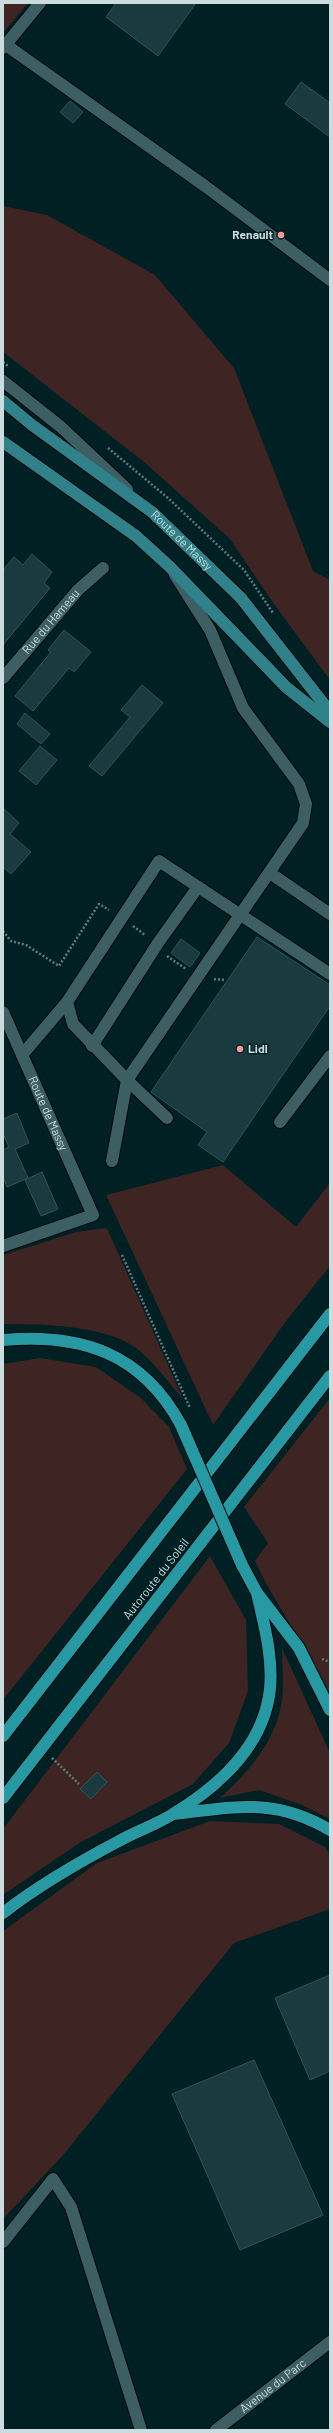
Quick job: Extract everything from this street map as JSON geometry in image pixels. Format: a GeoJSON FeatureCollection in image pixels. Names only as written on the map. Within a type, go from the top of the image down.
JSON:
{"type":"FeatureCollection","features":[{"type":"Feature","properties":{"kind":"highway","name":"Autoroute du Soleil"},"geometry":{"type":"LineString","coordinates":[[3,1736],[330,1314]]}},
{"type":"Feature","properties":{"kind":"highway"},"geometry":{"type":"LineString","coordinates":[[3,1340],[35,1338],[63,1340],[110,1353],[147,1378],[171,1406],[182,1425],[242,1564],[257,1593],[299,1648],[330,1710]]}},
{"type":"Feature","properties":{"kind":"highway","name":"Autoroute du Soleil"},"geometry":{"type":"LineString","coordinates":[[3,1798],[330,1376]]}},
{"type":"Feature","properties":{"kind":"highway"},"geometry":{"type":"LineString","coordinates":[[3,1913],[66,1870],[120,1840],[173,1814],[230,1770],[248,1747],[262,1724],[268,1700],[270,1676],[268,1644],[257,1593]]}},
{"type":"Feature","properties":{"kind":"highway"},"geometry":{"type":"LineString","coordinates":[[173,1814],[242,1806],[261,1806],[299,1815],[330,1830]]}},
{"type":"Feature","properties":{"kind":"main road","name":"Route de Massy"},"geometry":{"type":"LineString","coordinates":[[3,401],[32,425],[152,512],[241,598],[330,712]]}},
{"type":"Feature","properties":{"kind":"main road"},"geometry":{"type":"LineString","coordinates":[[3,442],[136,536],[169,566],[286,687],[330,722]]}},
{"type":"Feature","properties":{"kind":"street"},"geometry":{"type":"LineString","coordinates":[[40,3],[5,47],[205,186],[330,280]]}},
{"type":"Feature","properties":{"kind":"street"},"geometry":{"type":"LineString","coordinates":[[3,381],[61,427],[152,512]]}},
{"type":"Feature","properties":{"kind":"street"},"geometry":{"type":"LineString","coordinates":[[112,1161],[127,1080],[303,824],[306,804],[299,784],[243,708],[210,630],[169,566]]}},
{"type":"Feature","properties":{"kind":"street","name":"Rue du Hameau"},"geometry":{"type":"LineString","coordinates":[[3,678],[78,590],[103,568]]}},
{"type":"Feature","properties":{"kind":"street"},"geometry":{"type":"LineString","coordinates":[[22,1055],[67,1002],[159,861],[330,974]]}},
{"type":"Feature","properties":{"kind":"street"},"geometry":{"type":"LineString","coordinates":[[270,873],[330,914]]}},
{"type":"Feature","properties":{"kind":"street"},"geometry":{"type":"LineString","coordinates":[[92,1046],[158,943],[198,887]]}},
{"type":"Feature","properties":{"kind":"street"},"geometry":{"type":"LineString","coordinates":[[67,1002],[74,1024],[92,1046],[167,1118]]}},
{"type":"Feature","properties":{"kind":"street","name":"Route de Massy"},"geometry":{"type":"LineString","coordinates":[[3,1012],[93,1215],[3,1246]]}},
{"type":"Feature","properties":{"kind":"street"},"geometry":{"type":"LineString","coordinates":[[280,1122],[330,1056]]}},
{"type":"Feature","properties":{"kind":"street"},"geometry":{"type":"LineString","coordinates":[[3,2242],[53,2178],[71,2207],[141,2430]]}},
{"type":"Feature","properties":{"kind":"street","name":"Avenue du Parc"},"geometry":{"type":"LineString","coordinates":[[216,2430],[330,2342]]}},
{"type":"Feature","properties":{"kind":"path"},"geometry":{"type":"LineString","coordinates":[[122,1255],[192,1412]]}},
{"type":"Feature","properties":{"kind":"path"},"geometry":{"type":"LineString","coordinates":[[42,1748],[79,1784]]}},
{"type":"Feature","properties":{"kind":"shaded area"},"geometry":{"type":"Polygon","coordinates":[[[3,3],[28,3],[3,33],[3,3]]]}},
{"type":"Feature","properties":{"kind":"shaded area"},"geometry":{"type":"Polygon","coordinates":[[[3,206],[47,215],[155,275],[234,368],[313,571],[330,580],[330,680],[274,604],[230,539],[144,462],[3,352],[3,206]]]}},
{"type":"Feature","properties":{"kind":"shaded area"},"geometry":{"type":"Polygon","coordinates":[[[223,1165],[296,1227],[330,1183],[330,1266],[286,1321],[213,1425],[106,1195],[223,1165]]]}},
{"type":"Feature","properties":{"kind":"shaded area"},"geometry":{"type":"Polygon","coordinates":[[[107,1228],[183,1399],[146,1356],[127,1342],[93,1331],[74,1328],[3,1324],[3,1255],[76,1232],[107,1228]]]}},
{"type":"Feature","properties":{"kind":"shaded area"},"geometry":{"type":"Polygon","coordinates":[[[40,1358],[96,1367],[141,1398],[169,1427],[187,1469],[3,1700],[3,1364],[40,1358]]]}},
{"type":"Feature","properties":{"kind":"shaded area"},"geometry":{"type":"Polygon","coordinates":[[[330,1398],[330,1694],[312,1660],[272,1595],[255,1561],[268,1543],[244,1507],[330,1398]]]}},
{"type":"Feature","properties":{"kind":"shaded area"},"geometry":{"type":"Polygon","coordinates":[[[210,1556],[246,1620],[248,1691],[229,1743],[193,1784],[81,1842],[3,1895],[3,1829],[210,1556]]]}},
{"type":"Feature","properties":{"kind":"shaded area"},"geometry":{"type":"Polygon","coordinates":[[[282,1648],[330,1753],[330,1819],[302,1805],[259,1790],[220,1798],[251,1766],[268,1742],[274,1729],[282,1700],[282,1648]]]}},
{"type":"Feature","properties":{"kind":"shaded area"},"geometry":{"type":"Polygon","coordinates":[[[210,1821],[279,1824],[325,1847],[330,1855],[330,1909],[234,1943],[65,2153],[3,2219],[3,1931],[97,1863],[210,1821]]]}},
{"type":"Feature","properties":{"kind":"building"},"geometry":{"type":"Polygon","coordinates":[[[116,3],[196,3],[158,56],[106,17],[116,3]]]}},
{"type":"Feature","properties":{"kind":"building"},"geometry":{"type":"Polygon","coordinates":[[[301,82],[330,103],[330,137],[285,104],[301,82]]]}},
{"type":"Feature","properties":{"kind":"building"},"geometry":{"type":"Polygon","coordinates":[[[70,101],[83,112],[73,123],[60,112],[70,101]]]}},
{"type":"Feature","properties":{"kind":"building"},"geometry":{"type":"Polygon","coordinates":[[[32,554],[52,572],[44,583],[50,588],[3,645],[3,570],[14,557],[23,565],[32,554]]]}},
{"type":"Feature","properties":{"kind":"building"},"geometry":{"type":"Polygon","coordinates":[[[64,630],[91,652],[74,672],[69,668],[33,711],[15,696],[51,652],[48,650],[64,630]]]}},
{"type":"Feature","properties":{"kind":"building"},"geometry":{"type":"Polygon","coordinates":[[[142,685],[163,703],[102,776],[89,766],[130,717],[121,710],[142,685]]]}},
{"type":"Feature","properties":{"kind":"building"},"geometry":{"type":"Polygon","coordinates":[[[25,713],[50,734],[41,744],[17,724],[25,713]]]}},
{"type":"Feature","properties":{"kind":"building"},"geometry":{"type":"Polygon","coordinates":[[[40,746],[57,760],[36,785],[19,771],[40,746]]]}},
{"type":"Feature","properties":{"kind":"building"},"geometry":{"type":"Polygon","coordinates":[[[3,808],[19,823],[10,834],[31,852],[11,874],[3,867],[3,808]]]}},
{"type":"Feature","properties":{"kind":"building","name":"Lidl"},"geometry":{"type":"Polygon","coordinates":[[[257,937],[330,985],[330,1006],[223,1162],[198,1145],[207,1132],[151,1092],[257,937]]]}},
{"type":"Feature","properties":{"kind":"building"},"geometry":{"type":"Polygon","coordinates":[[[181,939],[200,953],[190,967],[171,953],[181,939]]]}},
{"type":"Feature","properties":{"kind":"building"},"geometry":{"type":"Polygon","coordinates":[[[17,1113],[29,1143],[15,1149],[28,1178],[7,1187],[3,1177],[3,1150],[9,1147],[3,1134],[3,1119],[17,1113]]]}},
{"type":"Feature","properties":{"kind":"building"},"geometry":{"type":"Polygon","coordinates":[[[42,1172],[58,1209],[41,1216],[25,1180],[42,1172]]]}},
{"type":"Feature","properties":{"kind":"building"},"geometry":{"type":"Polygon","coordinates":[[[97,1772],[107,1782],[91,1799],[80,1789],[97,1772]]]}},
{"type":"Feature","properties":{"kind":"building"},"geometry":{"type":"Polygon","coordinates":[[[330,1975],[330,2071],[310,2080],[275,1998],[330,1975]]]}},
{"type":"Feature","properties":{"kind":"building"},"geometry":{"type":"Polygon","coordinates":[[[254,2060],[323,2215],[240,2250],[172,2094],[254,2060]]]}},
{"type":"Feature","properties":{"kind":"place","name":"Renault"},"geometry":{"type":"Point","coordinates":[281,235]}},
{"type":"Feature","properties":{"kind":"place","name":"Lidl"},"geometry":{"type":"Point","coordinates":[240,1049]}}]}
